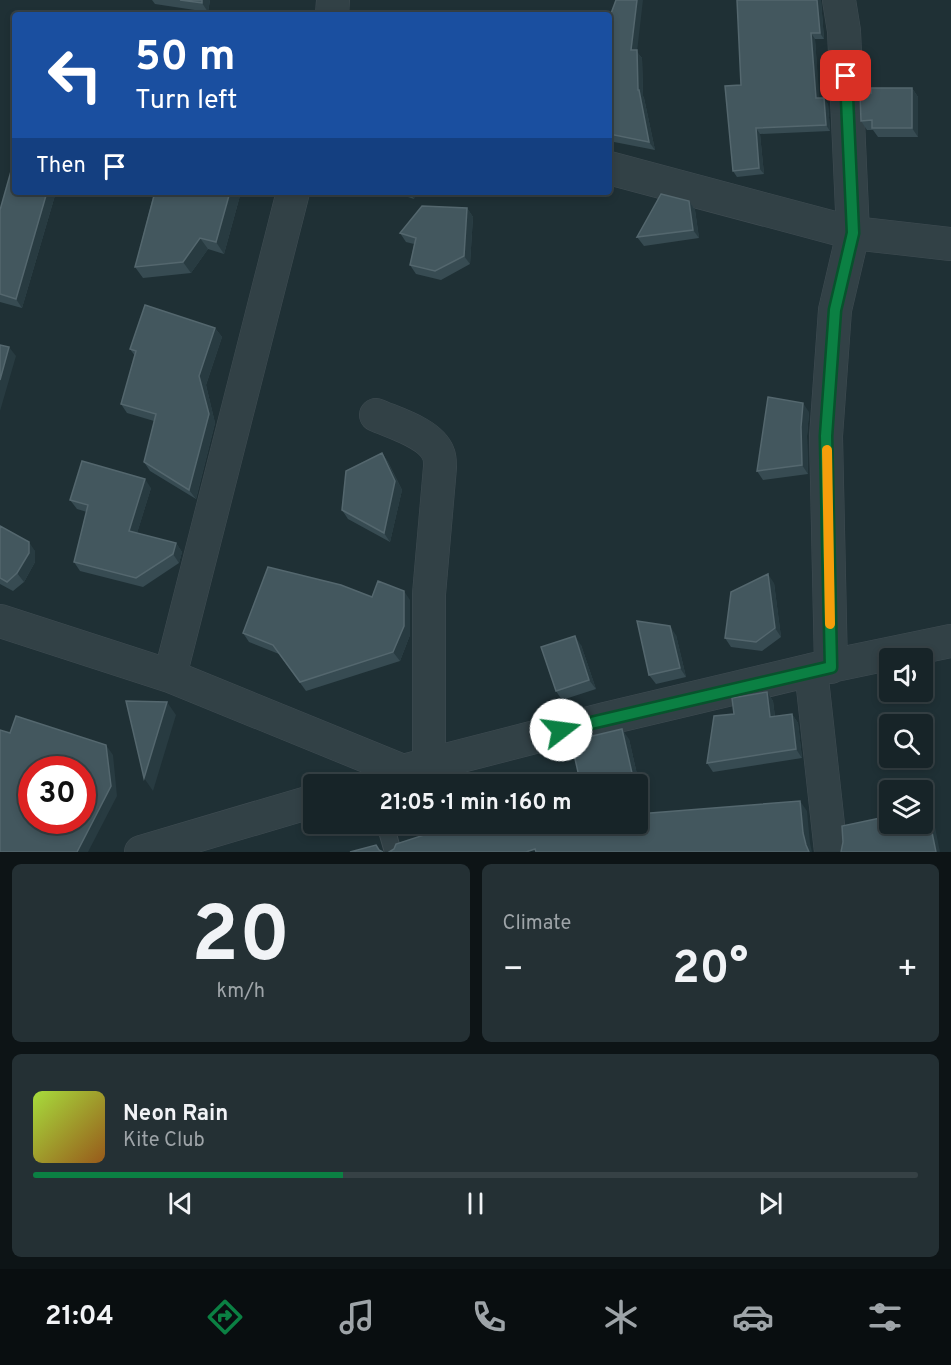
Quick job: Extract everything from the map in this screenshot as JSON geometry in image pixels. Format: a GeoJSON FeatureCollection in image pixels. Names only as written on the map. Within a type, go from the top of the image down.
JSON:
{"type":"FeatureCollection","features":[{"type":"Feature","properties":{"kind":"street"},"geometry":{"type":"LineString","coordinates":[[831,852],[821,669],[826,436],[835,310],[853,233],[844,31],[839,0]]}},
{"type":"Feature","properties":{"kind":"street"},"geometry":{"type":"LineString","coordinates":[[612,169],[853,233],[951,244]]}},
{"type":"Feature","properties":{"kind":"street"},"geometry":{"type":"LineString","coordinates":[[170,676],[292,195]]}},
{"type":"Feature","properties":{"kind":"street"},"geometry":{"type":"LineString","coordinates":[[376,415],[432,442],[439,454],[440,467],[416,768]]}},
{"type":"Feature","properties":{"kind":"street"},"geometry":{"type":"LineString","coordinates":[[0,621],[170,676],[416,768]]}},
{"type":"Feature","properties":{"kind":"street"},"geometry":{"type":"LineString","coordinates":[[399,774],[605,719],[951,641]]}},
{"type":"Feature","properties":{"kind":"street"},"geometry":{"type":"LineString","coordinates":[[141,852],[303,804]]}},
{"type":"Feature","properties":{"kind":"lane"},"geometry":{"type":"LineString","coordinates":[[388,834],[393,852]]}},
{"type":"Feature","properties":{"kind":"building"},"geometry":{"type":"Polygon","coordinates":[[[180,0],[202,0],[202,3],[180,0]]]}},
{"type":"Feature","properties":{"kind":"building"},"geometry":{"type":"Polygon","coordinates":[[[616,0],[637,0],[631,50],[637,50],[638,90],[649,142],[612,135],[612,12],[616,0]]]}},
{"type":"Feature","properties":{"kind":"building"},"geometry":{"type":"Polygon","coordinates":[[[737,0],[817,0],[820,33],[811,33],[816,98],[824,98],[826,125],[756,128],[759,168],[733,171],[725,86],[741,85],[737,0]]]}},
{"type":"Feature","properties":{"kind":"building"},"geometry":{"type":"Polygon","coordinates":[[[871,88],[912,88],[912,128],[872,128],[872,120],[861,121],[860,93],[871,93],[871,88]]]}},
{"type":"Feature","properties":{"kind":"building"},"geometry":{"type":"Polygon","coordinates":[[[12,168],[12,195],[46,195],[16,299],[0,294],[0,210],[12,168]]]}},
{"type":"Feature","properties":{"kind":"building"},"geometry":{"type":"Polygon","coordinates":[[[661,194],[689,201],[693,230],[637,237],[661,194]]]}},
{"type":"Feature","properties":{"kind":"building"},"geometry":{"type":"Polygon","coordinates":[[[154,195],[229,195],[216,242],[200,238],[183,262],[135,267],[154,195]]]}},
{"type":"Feature","properties":{"kind":"building"},"geometry":{"type":"Polygon","coordinates":[[[422,206],[467,208],[464,256],[435,271],[410,265],[416,238],[400,233],[422,206]]]}},
{"type":"Feature","properties":{"kind":"building"},"geometry":{"type":"Polygon","coordinates":[[[145,305],[215,328],[199,376],[209,414],[189,490],[144,462],[156,414],[121,404],[136,351],[130,349],[145,305]]]}},
{"type":"Feature","properties":{"kind":"building"},"geometry":{"type":"Polygon","coordinates":[[[0,345],[9,347],[0,380],[0,345]]]}},
{"type":"Feature","properties":{"kind":"building"},"geometry":{"type":"Polygon","coordinates":[[[768,397],[803,403],[802,465],[757,471],[768,397]]]}},
{"type":"Feature","properties":{"kind":"building"},"geometry":{"type":"Polygon","coordinates":[[[382,453],[395,481],[384,533],[342,510],[346,471],[382,453]]]}},
{"type":"Feature","properties":{"kind":"building"},"geometry":{"type":"Polygon","coordinates":[[[82,461],[145,479],[129,531],[176,543],[173,554],[136,578],[74,562],[88,505],[70,500],[82,461]]]}},
{"type":"Feature","properties":{"kind":"building"},"geometry":{"type":"Polygon","coordinates":[[[0,526],[29,542],[29,553],[17,573],[7,582],[0,578],[0,526]]]}},
{"type":"Feature","properties":{"kind":"building"},"geometry":{"type":"Polygon","coordinates":[[[268,567],[341,585],[372,597],[378,581],[404,591],[404,626],[393,652],[300,682],[273,645],[243,633],[268,567]]]}},
{"type":"Feature","properties":{"kind":"building"},"geometry":{"type":"Polygon","coordinates":[[[768,574],[775,628],[756,642],[725,638],[731,592],[768,574]]]}},
{"type":"Feature","properties":{"kind":"building"},"geometry":{"type":"Polygon","coordinates":[[[637,621],[670,626],[680,668],[649,675],[637,621]]]}},
{"type":"Feature","properties":{"kind":"building"},"geometry":{"type":"Polygon","coordinates":[[[575,636],[589,680],[556,691],[541,647],[575,636]]]}},
{"type":"Feature","properties":{"kind":"building"},"geometry":{"type":"Polygon","coordinates":[[[767,692],[770,717],[792,714],[796,749],[707,763],[714,716],[734,714],[732,698],[767,692]]]}},
{"type":"Feature","properties":{"kind":"building"},"geometry":{"type":"Polygon","coordinates":[[[126,701],[167,702],[144,778],[126,701]]]}},
{"type":"Feature","properties":{"kind":"building"},"geometry":{"type":"Polygon","coordinates":[[[16,716],[106,745],[111,786],[96,815],[96,756],[18,756],[18,834],[86,834],[77,852],[0,852],[0,730],[10,733],[16,716]]]}},
{"type":"Feature","properties":{"kind":"building"},"geometry":{"type":"Polygon","coordinates":[[[622,729],[632,773],[578,774],[571,741],[622,729]]]}},
{"type":"Feature","properties":{"kind":"building"},"geometry":{"type":"Polygon","coordinates":[[[800,801],[803,833],[809,852],[536,852],[535,849],[526,852],[389,852],[396,844],[427,834],[648,834],[648,813],[800,801]]]}},
{"type":"Feature","properties":{"kind":"building"},"geometry":{"type":"Polygon","coordinates":[[[879,818],[879,834],[932,834],[936,852],[841,852],[842,826],[879,818]]]}},
{"type":"Feature","properties":{"kind":"building"},"geometry":{"type":"Polygon","coordinates":[[[376,845],[383,852],[350,852],[376,845]]]}},
{"type":"Feature","properties":{"kind":"slow traffic"},"geometry":{"type":"LineString","coordinates":[[827,450],[830,624]]}},
{"type":"Feature","properties":{"kind":"route"},"geometry":{"type":"LineString","coordinates":[[561,730],[831,667],[826,436],[835,310],[853,233],[846,76]]}}]}
